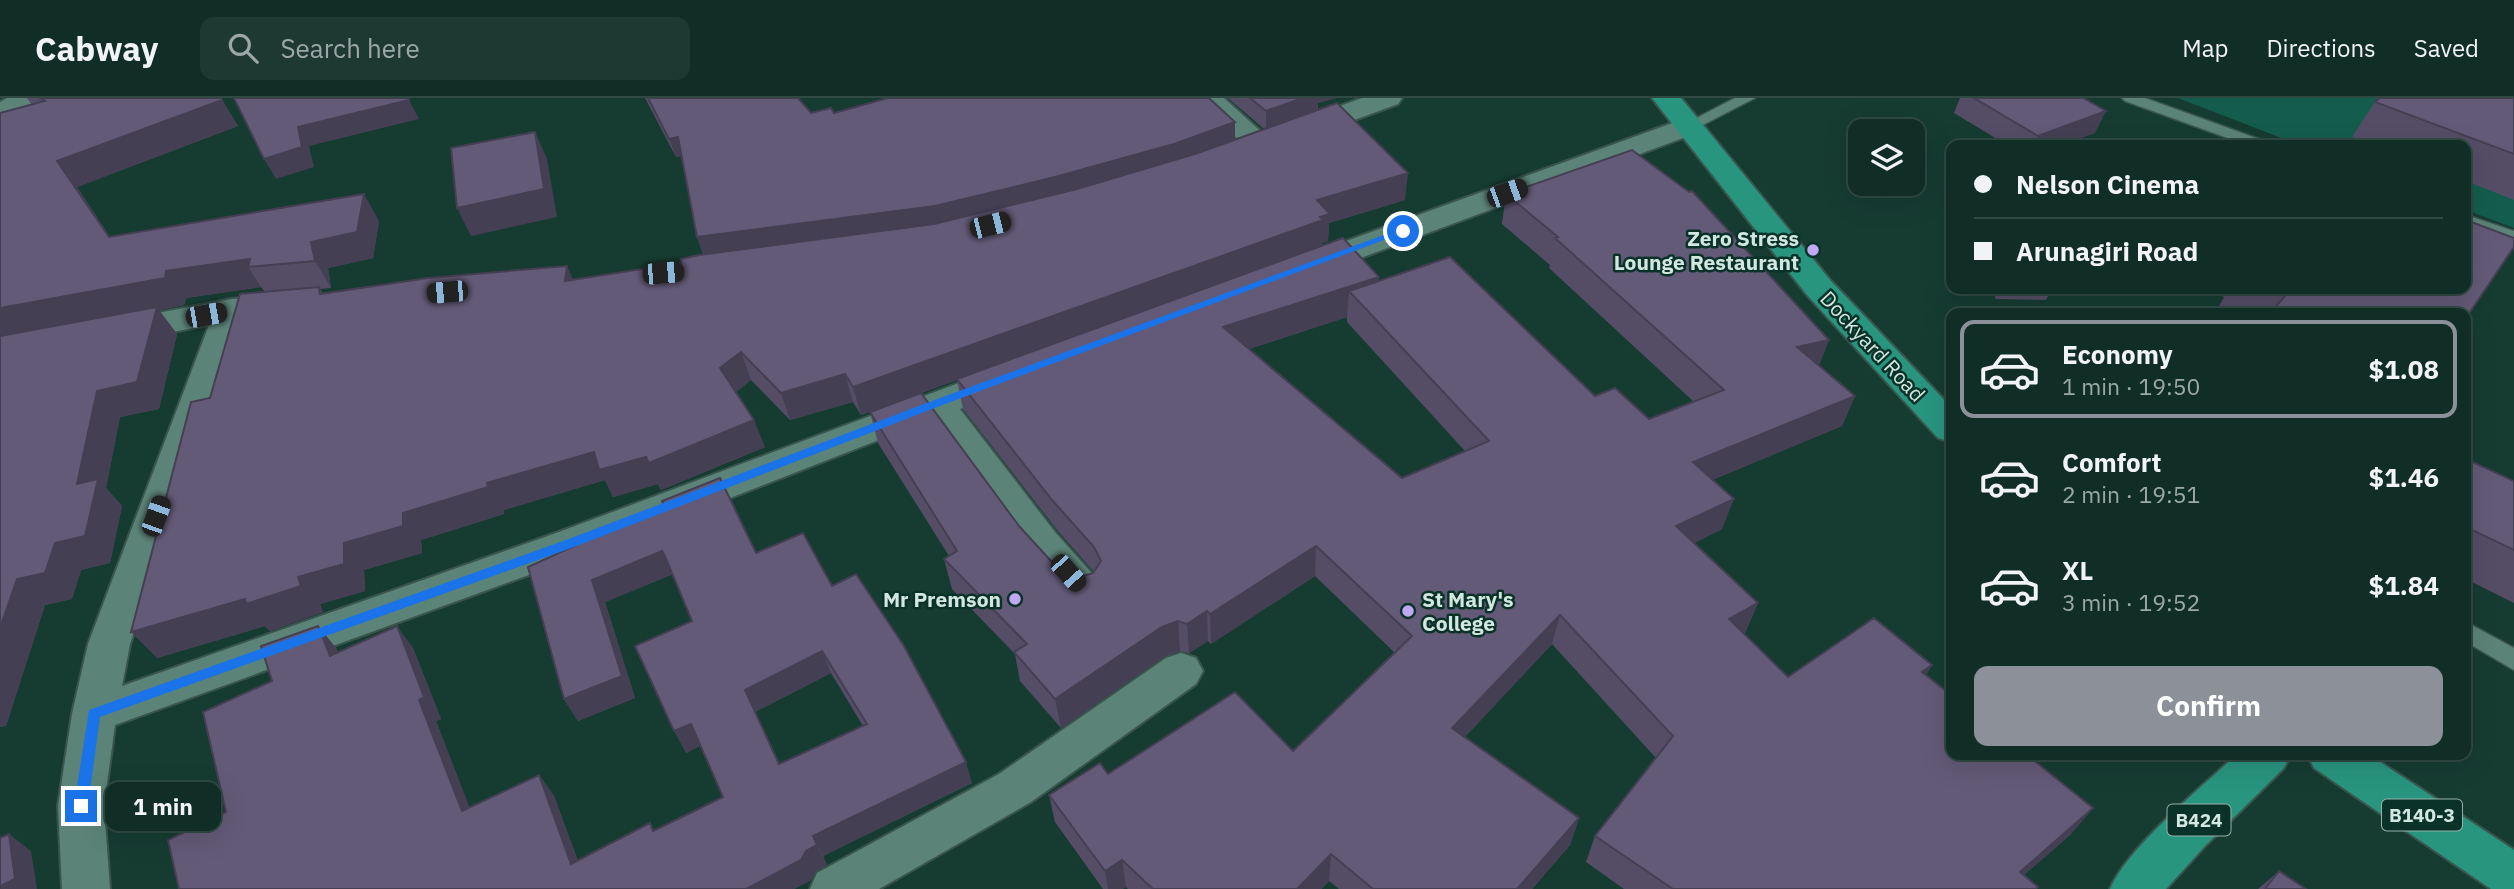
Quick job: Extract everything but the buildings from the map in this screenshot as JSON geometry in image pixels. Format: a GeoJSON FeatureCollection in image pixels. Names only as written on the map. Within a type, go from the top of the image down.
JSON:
{"type":"FeatureCollection","features":[{"type":"Feature","properties":{"kind":"main road","name":"Dockyard Road"},"geometry":{"type":"LineString","coordinates":[[1666,98],[1819,288],[1946,424]]}},
{"type":"Feature","properties":{"kind":"main road","name":"B424"},"geometry":{"type":"LineString","coordinates":[[2134,889],[2188,831],[2262,760]]}},
{"type":"Feature","properties":{"kind":"main road","name":"B140-3"},"geometry":{"type":"LineString","coordinates":[[2339,760],[2514,877]]}},
{"type":"Feature","properties":{"kind":"street"},"geometry":{"type":"LineString","coordinates":[[0,113],[29,98]]}},
{"type":"Feature","properties":{"kind":"street"},"geometry":{"type":"LineString","coordinates":[[1206,98],[1261,145]]}},
{"type":"Feature","properties":{"kind":"street"},"geometry":{"type":"LineString","coordinates":[[1224,158],[1388,98]]}},
{"type":"Feature","properties":{"kind":"street"},"geometry":{"type":"LineString","coordinates":[[1273,279],[1689,126]]}},
{"type":"Feature","properties":{"kind":"street"},"geometry":{"type":"LineString","coordinates":[[82,338],[232,310],[315,303]]}},
{"type":"Feature","properties":{"kind":"street"},"geometry":{"type":"LineString","coordinates":[[86,889],[81,806],[94,714],[108,644],[232,310]]}},
{"type":"Feature","properties":{"kind":"street"},"geometry":{"type":"LineString","coordinates":[[94,714],[570,544],[1040,365]]}},
{"type":"Feature","properties":{"kind":"street"},"geometry":{"type":"LineString","coordinates":[[936,403],[1041,543],[1082,589]]}},
{"type":"Feature","properties":{"kind":"street"},"geometry":{"type":"LineString","coordinates":[[834,889],[1015,788],[1181,671]]}},
{"type":"Feature","properties":{"kind":"lane"},"geometry":{"type":"LineString","coordinates":[[1689,126],[1747,98]]}},
{"type":"Feature","properties":{"kind":"lane"},"geometry":{"type":"LineString","coordinates":[[2130,98],[2247,140]]}},
{"type":"Feature","properties":{"kind":"lane"},"geometry":{"type":"LineString","coordinates":[[2471,222],[2514,237]]}},
{"type":"Feature","properties":{"kind":"lane"},"geometry":{"type":"LineString","coordinates":[[2471,634],[2514,660]]}},
{"type":"Feature","properties":{"kind":"green space"},"geometry":{"type":"Polygon","coordinates":[[[2178,98],[2514,98],[2514,228],[2471,212],[2471,140],[2287,140],[2178,98]]]}},
{"type":"Feature","properties":{"kind":"place","name":"Zero Stress Lounge Restaurant"},"geometry":{"type":"Point","coordinates":[1813,250]}},
{"type":"Feature","properties":{"kind":"place","name":"Mr Premson"},"geometry":{"type":"Point","coordinates":[1015,599]}},
{"type":"Feature","properties":{"kind":"place","name":"St Mary's College"},"geometry":{"type":"Point","coordinates":[1408,611]}},
{"type":"Feature","properties":{"kind":"route"},"geometry":{"type":"LineString","coordinates":[[81,806],[94,714],[570,544],[936,403],[1403,231]]}}]}
